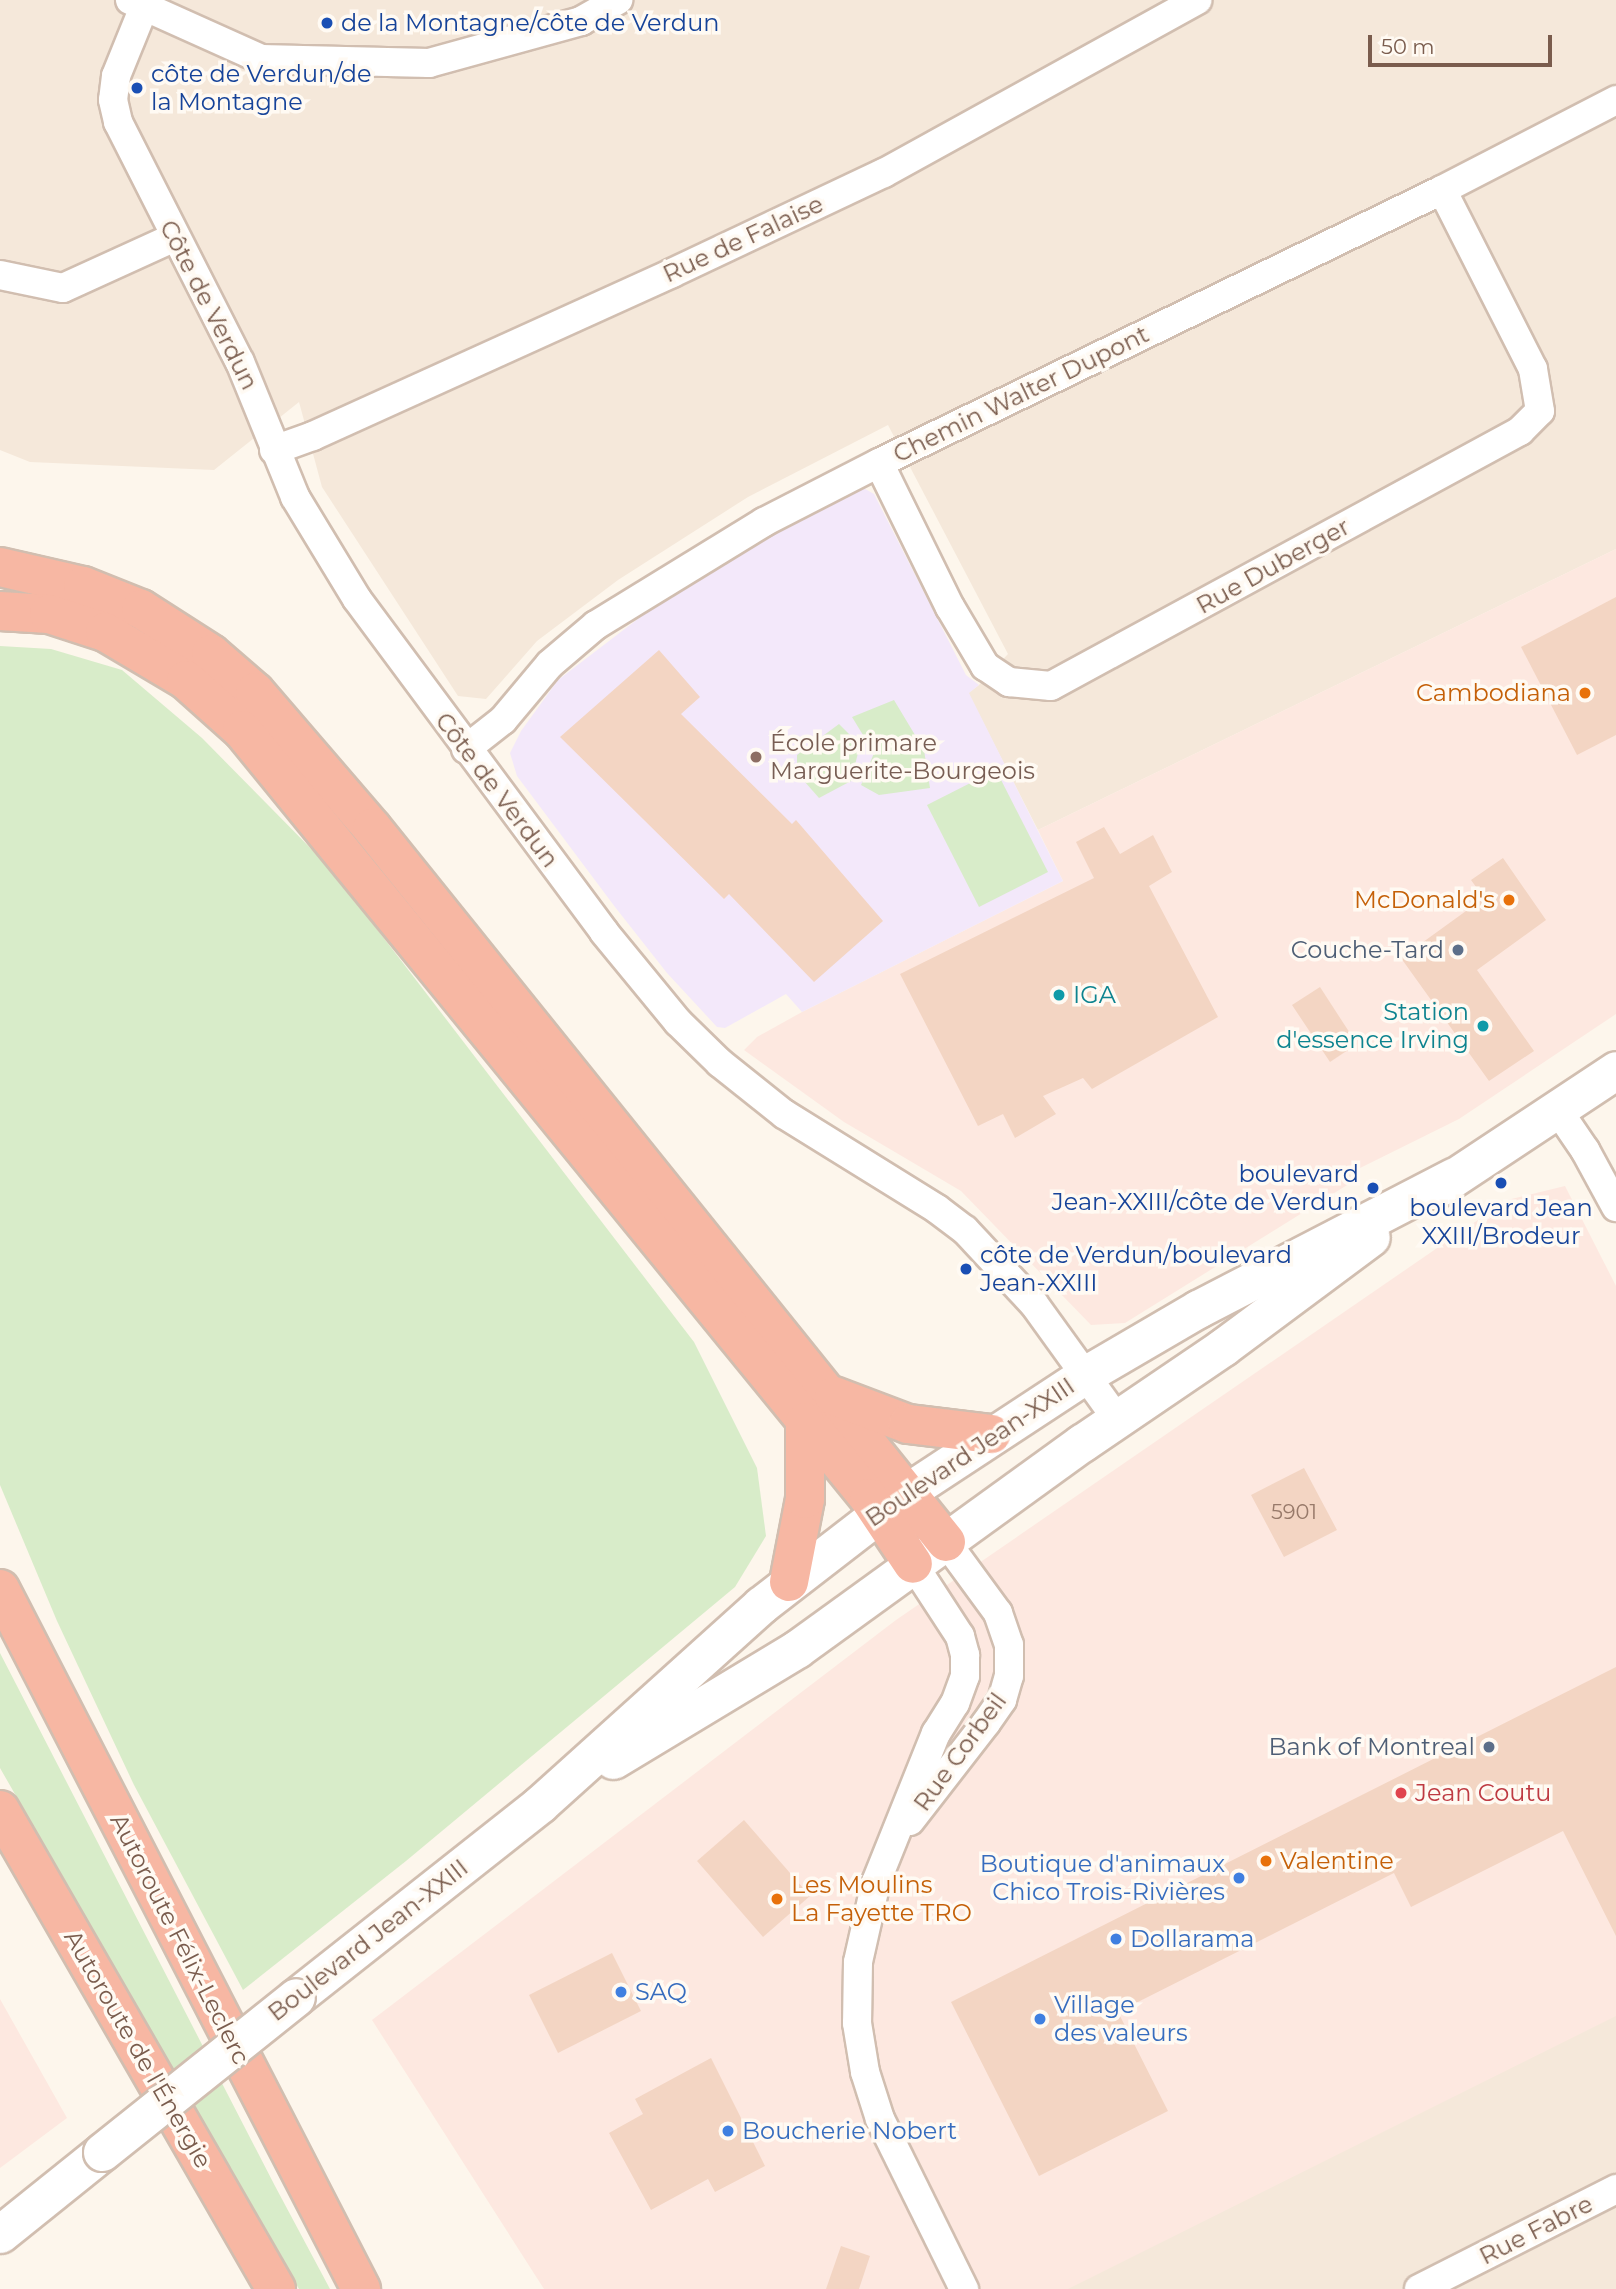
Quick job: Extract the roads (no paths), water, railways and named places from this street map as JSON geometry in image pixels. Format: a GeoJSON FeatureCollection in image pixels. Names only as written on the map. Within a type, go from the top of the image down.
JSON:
{"type":"FeatureCollection","features":[{"type":"Feature","properties":{"kind":"highway"},"geometry":{"type":"LineString","coordinates":[[0,566],[73,583],[141,609],[211,653],[255,692],[372,828],[892,1502],[946,1542]]}},
{"type":"Feature","properties":{"kind":"highway"},"geometry":{"type":"LineString","coordinates":[[0,611],[30,611],[66,618],[125,642],[186,680],[242,730],[818,1408],[908,1424],[990,1434]]}},
{"type":"Feature","properties":{"kind":"highway"},"geometry":{"type":"LineString","coordinates":[[789,1582],[806,1499],[818,1408]]}},
{"type":"Feature","properties":{"kind":"highway"},"geometry":{"type":"LineString","coordinates":[[892,1502],[913,1564]]}},
{"type":"Feature","properties":{"kind":"highway","name":"Autoroute Félix-Leclerc"},"geometry":{"type":"LineString","coordinates":[[0,1589],[362,2289]]}},
{"type":"Feature","properties":{"kind":"highway","name":"Autoroute de l'Énergie"},"geometry":{"type":"LineString","coordinates":[[0,1810],[276,2289]]}},
{"type":"Feature","properties":{"kind":"street"},"geometry":{"type":"LineString","coordinates":[[137,3],[261,59],[429,63],[580,20],[618,0]]}},
{"type":"Feature","properties":{"kind":"street","name":"Rue de Falaise"},"geometry":{"type":"LineString","coordinates":[[274,450],[313,436],[561,324],[884,173],[1197,0]]}},
{"type":"Feature","properties":{"kind":"street","name":"Côte de Verdun"},"geometry":{"type":"LineString","coordinates":[[137,3],[116,76],[113,100],[118,122],[240,362],[295,497],[327,554],[467,749],[604,932],[691,1036],[734,1075],[784,1114],[937,1209],[965,1230],[1034,1304],[1117,1419]]}},
{"type":"Feature","properties":{"kind":"street","name":"Chemin Walter Dupont"},"geometry":{"type":"LineString","coordinates":[[467,749],[496,726],[550,664],[596,625],[752,529],[879,463],[1442,190],[1616,100]]}},
{"type":"Feature","properties":{"kind":"street","name":"Rue Duberger"},"geometry":{"type":"LineString","coordinates":[[879,463],[950,607],[985,666],[1009,681],[1051,686],[1520,432],[1540,411],[1533,369],[1442,190]]}},
{"type":"Feature","properties":{"kind":"street"},"geometry":{"type":"LineString","coordinates":[[0,275],[62,288],[175,237]]}},
{"type":"Feature","properties":{"kind":"street","name":"Boulevard Jean-XXIII"},"geometry":{"type":"LineString","coordinates":[[540,1804],[797,1649],[1223,1346],[1453,1177],[1616,1070]]}},
{"type":"Feature","properties":{"kind":"street"},"geometry":{"type":"LineString","coordinates":[[1558,1109],[1585,1150],[1616,1207]]}},
{"type":"Feature","properties":{"kind":"street","name":"Boulevard Jean-XXIII"},"geometry":{"type":"LineString","coordinates":[[0,2234],[540,1804],[789,1582],[892,1502],[990,1434],[1085,1375],[1231,1291],[1453,1177]]}},
{"type":"Feature","properties":{"kind":"street","name":"Rue Corbeil"},"geometry":{"type":"LineString","coordinates":[[889,1848],[982,1730],[1002,1700],[1009,1676],[1009,1645],[998,1614],[946,1542]]}},
{"type":"Feature","properties":{"kind":"street","name":"Rue Corbeil"},"geometry":{"type":"LineString","coordinates":[[913,1564],[956,1628],[964,1645],[966,1666],[960,1693],[936,1733],[889,1848],[867,1913],[858,1962],[856,2004],[862,2055],[874,2104],[964,2289]]}},
{"type":"Feature","properties":{"kind":"street","name":"Rue Fabre"},"geometry":{"type":"LineString","coordinates":[[1419,2289],[1616,2189]]}},
{"type":"Feature","properties":{"kind":"place","name":"de la Montagne/côte de Verdun"},"geometry":{"type":"Point","coordinates":[327,23]}},
{"type":"Feature","properties":{"kind":"place","name":"côte de Verdun/de la Montagne"},"geometry":{"type":"Point","coordinates":[137,88]}},
{"type":"Feature","properties":{"kind":"place","name":"Cambodiana"},"geometry":{"type":"Point","coordinates":[1585,693]}},
{"type":"Feature","properties":{"kind":"place","name":"École primare Marguerite-Bourgeois"},"geometry":{"type":"Point","coordinates":[756,757]}},
{"type":"Feature","properties":{"kind":"place","name":"McDonald's"},"geometry":{"type":"Point","coordinates":[1509,900]}},
{"type":"Feature","properties":{"kind":"place","name":"Couche-Tard"},"geometry":{"type":"Point","coordinates":[1458,950]}},
{"type":"Feature","properties":{"kind":"place","name":"IGA"},"geometry":{"type":"Point","coordinates":[1059,995]}},
{"type":"Feature","properties":{"kind":"place","name":"Station d'essence Irving"},"geometry":{"type":"Point","coordinates":[1483,1026]}},
{"type":"Feature","properties":{"kind":"place","name":"boulevard Jean XXIII/Brodeur"},"geometry":{"type":"Point","coordinates":[1501,1183]}},
{"type":"Feature","properties":{"kind":"place","name":"boulevard Jean-XXIII/côte de Verdun"},"geometry":{"type":"Point","coordinates":[1373,1188]}},
{"type":"Feature","properties":{"kind":"place","name":"côte de Verdun/boulevard Jean-XXIII"},"geometry":{"type":"Point","coordinates":[966,1269]}},
{"type":"Feature","properties":{"kind":"place","name":"Bank of Montreal"},"geometry":{"type":"Point","coordinates":[1489,1747]}},
{"type":"Feature","properties":{"kind":"place","name":"Jean Coutu"},"geometry":{"type":"Point","coordinates":[1401,1793]}},
{"type":"Feature","properties":{"kind":"place","name":"Valentine"},"geometry":{"type":"Point","coordinates":[1266,1861]}},
{"type":"Feature","properties":{"kind":"place","name":"Boutique d'animaux Chico Trois-Rivières"},"geometry":{"type":"Point","coordinates":[1239,1878]}},
{"type":"Feature","properties":{"kind":"place","name":"Les Moulins La Fayette TRO"},"geometry":{"type":"Point","coordinates":[777,1899]}},
{"type":"Feature","properties":{"kind":"place","name":"Dollarama"},"geometry":{"type":"Point","coordinates":[1116,1939]}},
{"type":"Feature","properties":{"kind":"place","name":"SAQ"},"geometry":{"type":"Point","coordinates":[621,1992]}},
{"type":"Feature","properties":{"kind":"place","name":"Village des valeurs"},"geometry":{"type":"Point","coordinates":[1040,2019]}},
{"type":"Feature","properties":{"kind":"place","name":"Boucherie Nobert"},"geometry":{"type":"Point","coordinates":[728,2131]}}]}
